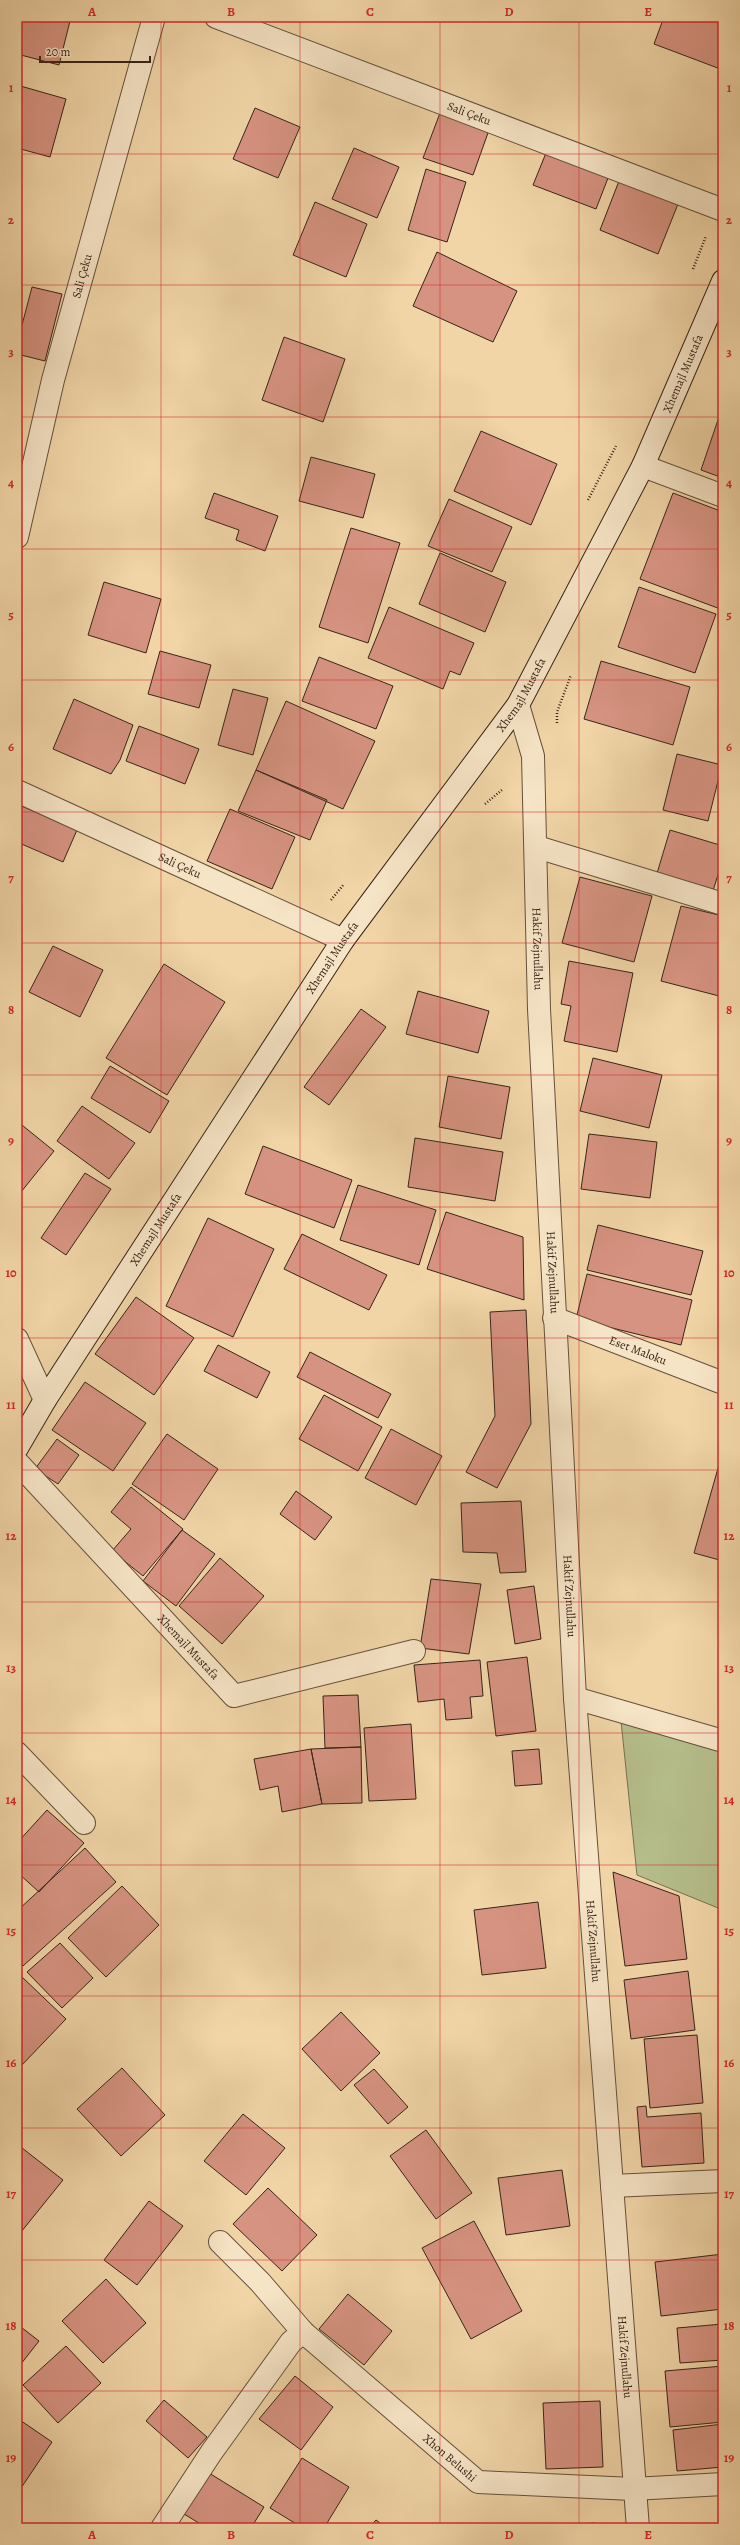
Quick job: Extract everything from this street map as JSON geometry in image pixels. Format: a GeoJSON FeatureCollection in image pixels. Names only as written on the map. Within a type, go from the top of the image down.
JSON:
{"type":"FeatureCollection","features":[{"type":"Feature","properties":{"kind":"street","name":"Sali Çeku"},"geometry":{"type":"LineString","coordinates":[[17,537],[53,380],[154,17]]}},
{"type":"Feature","properties":{"kind":"street","name":"Sali Çeku"},"geometry":{"type":"LineString","coordinates":[[216,17],[720,209]]}},
{"type":"Feature","properties":{"kind":"street","name":"Xhemajl Mustafa"},"geometry":{"type":"LineString","coordinates":[[17,1448],[45,1400],[343,940],[518,705],[643,466],[723,281]]}},
{"type":"Feature","properties":{"kind":"street"},"geometry":{"type":"LineString","coordinates":[[643,466],[723,496]]}},
{"type":"Feature","properties":{"kind":"street","name":"Hakif Zejnullahu"},"geometry":{"type":"LineString","coordinates":[[518,705],[533,756],[537,847],[539,1008],[575,1698],[612,2186],[633,2489],[638,2528]]}},
{"type":"Feature","properties":{"kind":"street","name":"Sali Çeku"},"geometry":{"type":"LineString","coordinates":[[17,791],[343,940]]}},
{"type":"Feature","properties":{"kind":"street"},"geometry":{"type":"LineString","coordinates":[[537,847],[723,904]]}},
{"type":"Feature","properties":{"kind":"street","name":"Eset Maloku"},"geometry":{"type":"LineString","coordinates":[[554,1318],[723,1383]]}},
{"type":"Feature","properties":{"kind":"street"},"geometry":{"type":"LineString","coordinates":[[17,1339],[45,1400]]}},
{"type":"Feature","properties":{"kind":"street","name":"Xhemajl Mustafa"},"geometry":{"type":"LineString","coordinates":[[17,1462],[234,1696],[414,1651]]}},
{"type":"Feature","properties":{"kind":"street"},"geometry":{"type":"LineString","coordinates":[[575,1698],[723,1741]]}},
{"type":"Feature","properties":{"kind":"street"},"geometry":{"type":"LineString","coordinates":[[17,1753],[84,1823]]}},
{"type":"Feature","properties":{"kind":"street"},"geometry":{"type":"LineString","coordinates":[[612,2186],[723,2181]]}},
{"type":"Feature","properties":{"kind":"street","name":"Xhon Belushi"},"geometry":{"type":"LineString","coordinates":[[220,2242],[260,2282],[303,2332],[478,2482],[633,2489],[723,2484]]}},
{"type":"Feature","properties":{"kind":"street"},"geometry":{"type":"LineString","coordinates":[[162,2528],[229,2428],[291,2342],[303,2332]]}},
{"type":"Feature","properties":{"kind":"path"},"geometry":{"type":"LineString","coordinates":[[690,275],[720,209]]}},
{"type":"Feature","properties":{"kind":"path"},"geometry":{"type":"LineString","coordinates":[[585,506],[618,443]]}},
{"type":"Feature","properties":{"kind":"path"},"geometry":{"type":"LineString","coordinates":[[557,727],[557,712],[572,672]]}},
{"type":"Feature","properties":{"kind":"green space"},"geometry":{"type":"Polygon","coordinates":[[[621,1721],[723,1751],[723,1910],[637,1875],[621,1721]]]}},
{"type":"Feature","properties":{"kind":"building"},"geometry":{"type":"Polygon","coordinates":[[[17,17],[71,17],[59,65],[17,54],[17,17]]]}},
{"type":"Feature","properties":{"kind":"building"},"geometry":{"type":"Polygon","coordinates":[[[664,17],[723,17],[723,70],[654,44],[664,17]]]}},
{"type":"Feature","properties":{"kind":"building"},"geometry":{"type":"Polygon","coordinates":[[[17,85],[66,99],[50,157],[17,148],[17,85]]]}},
{"type":"Feature","properties":{"kind":"building"},"geometry":{"type":"Polygon","coordinates":[[[255,108],[300,127],[278,178],[233,159],[255,108]]]}},
{"type":"Feature","properties":{"kind":"building"},"geometry":{"type":"Polygon","coordinates":[[[440,113],[489,130],[473,175],[423,158],[440,113]]]}},
{"type":"Feature","properties":{"kind":"building"},"geometry":{"type":"Polygon","coordinates":[[[354,148],[399,167],[377,218],[332,199],[354,148]]]}},
{"type":"Feature","properties":{"kind":"building"},"geometry":{"type":"Polygon","coordinates":[[[546,153],[608,178],[596,209],[533,185],[546,153]]]}},
{"type":"Feature","properties":{"kind":"building"},"geometry":{"type":"Polygon","coordinates":[[[426,169],[466,182],[447,242],[408,230],[426,169]]]}},
{"type":"Feature","properties":{"kind":"building"},"geometry":{"type":"Polygon","coordinates":[[[619,181],[678,204],[658,254],[600,230],[619,181]]]}},
{"type":"Feature","properties":{"kind":"building"},"geometry":{"type":"Polygon","coordinates":[[[315,202],[367,224],[346,277],[293,255],[315,202]]]}},
{"type":"Feature","properties":{"kind":"building"},"geometry":{"type":"Polygon","coordinates":[[[437,252],[517,291],[493,342],[413,306],[437,252]]]}},
{"type":"Feature","properties":{"kind":"building"},"geometry":{"type":"Polygon","coordinates":[[[32,287],[62,294],[45,361],[17,354],[17,344],[32,287]]]}},
{"type":"Feature","properties":{"kind":"building"},"geometry":{"type":"Polygon","coordinates":[[[284,337],[345,359],[323,422],[262,400],[284,337]]]}},
{"type":"Feature","properties":{"kind":"building"},"geometry":{"type":"Polygon","coordinates":[[[723,405],[723,478],[701,470],[723,405]]]}},
{"type":"Feature","properties":{"kind":"building"},"geometry":{"type":"Polygon","coordinates":[[[481,431],[557,464],[531,525],[454,491],[481,431]]]}},
{"type":"Feature","properties":{"kind":"building"},"geometry":{"type":"Polygon","coordinates":[[[311,457],[375,474],[363,518],[299,501],[311,457]]]}},
{"type":"Feature","properties":{"kind":"building"},"geometry":{"type":"Polygon","coordinates":[[[214,493],[278,516],[265,551],[236,540],[239,530],[205,518],[214,493]]]}},
{"type":"Feature","properties":{"kind":"building"},"geometry":{"type":"Polygon","coordinates":[[[673,493],[723,512],[723,610],[640,579],[673,493]]]}},
{"type":"Feature","properties":{"kind":"building"},"geometry":{"type":"Polygon","coordinates":[[[449,499],[512,527],[492,572],[428,546],[449,499]]]}},
{"type":"Feature","properties":{"kind":"building"},"geometry":{"type":"Polygon","coordinates":[[[351,528],[400,543],[368,643],[319,627],[351,528]]]}},
{"type":"Feature","properties":{"kind":"building"},"geometry":{"type":"Polygon","coordinates":[[[440,553],[506,582],[485,632],[419,604],[440,553]]]}},
{"type":"Feature","properties":{"kind":"building"},"geometry":{"type":"Polygon","coordinates":[[[104,582],[161,599],[146,653],[88,635],[104,582]]]}},
{"type":"Feature","properties":{"kind":"building"},"geometry":{"type":"Polygon","coordinates":[[[639,587],[716,614],[695,673],[618,647],[639,587]]]}},
{"type":"Feature","properties":{"kind":"building"},"geometry":{"type":"Polygon","coordinates":[[[389,607],[474,643],[460,675],[450,671],[443,689],[368,658],[389,607]]]}},
{"type":"Feature","properties":{"kind":"building"},"geometry":{"type":"Polygon","coordinates":[[[160,651],[211,665],[199,708],[148,694],[160,651]]]}},
{"type":"Feature","properties":{"kind":"building"},"geometry":{"type":"Polygon","coordinates":[[[319,657],[393,686],[376,729],[302,701],[319,657]]]}},
{"type":"Feature","properties":{"kind":"building"},"geometry":{"type":"Polygon","coordinates":[[[601,661],[690,687],[673,745],[584,719],[601,661]]]}},
{"type":"Feature","properties":{"kind":"building"},"geometry":{"type":"Polygon","coordinates":[[[233,689],[268,698],[253,755],[218,745],[233,689]]]}},
{"type":"Feature","properties":{"kind":"building"},"geometry":{"type":"Polygon","coordinates":[[[74,699],[133,725],[120,760],[111,774],[53,749],[74,699]]]}},
{"type":"Feature","properties":{"kind":"building"},"geometry":{"type":"Polygon","coordinates":[[[286,701],[375,741],[343,809],[256,770],[286,701]]]}},
{"type":"Feature","properties":{"kind":"building"},"geometry":{"type":"Polygon","coordinates":[[[139,726],[199,749],[185,784],[126,761],[139,726]]]}},
{"type":"Feature","properties":{"kind":"building"},"geometry":{"type":"Polygon","coordinates":[[[677,754],[722,765],[708,821],[663,810],[677,754]]]}},
{"type":"Feature","properties":{"kind":"building"},"geometry":{"type":"Polygon","coordinates":[[[256,770],[327,800],[310,840],[238,811],[256,770]]]}},
{"type":"Feature","properties":{"kind":"building"},"geometry":{"type":"Polygon","coordinates":[[[17,804],[77,830],[63,862],[17,842],[17,804]]]}},
{"type":"Feature","properties":{"kind":"building"},"geometry":{"type":"Polygon","coordinates":[[[230,809],[295,837],[272,889],[207,861],[230,809]]]}},
{"type":"Feature","properties":{"kind":"building"},"geometry":{"type":"Polygon","coordinates":[[[670,830],[723,846],[723,859],[711,897],[655,880],[670,830]]]}},
{"type":"Feature","properties":{"kind":"building"},"geometry":{"type":"Polygon","coordinates":[[[580,877],[652,896],[634,962],[562,943],[580,877]]]}},
{"type":"Feature","properties":{"kind":"building"},"geometry":{"type":"Polygon","coordinates":[[[681,906],[723,916],[723,997],[661,981],[681,906]]]}},
{"type":"Feature","properties":{"kind":"building"},"geometry":{"type":"Polygon","coordinates":[[[53,946],[103,970],[80,1017],[29,992],[53,946]]]}},
{"type":"Feature","properties":{"kind":"building"},"geometry":{"type":"Polygon","coordinates":[[[569,961],[633,973],[617,1052],[564,1041],[571,1006],[561,1004],[569,961]]]}},
{"type":"Feature","properties":{"kind":"building"},"geometry":{"type":"Polygon","coordinates":[[[164,964],[225,1002],[167,1095],[106,1058],[164,964]]]}},
{"type":"Feature","properties":{"kind":"building"},"geometry":{"type":"Polygon","coordinates":[[[418,991],[489,1011],[478,1053],[406,1034],[418,991]]]}},
{"type":"Feature","properties":{"kind":"building"},"geometry":{"type":"Polygon","coordinates":[[[361,1009],[386,1027],[329,1105],[304,1087],[361,1009]]]}},
{"type":"Feature","properties":{"kind":"building"},"geometry":{"type":"Polygon","coordinates":[[[593,1058],[662,1075],[649,1128],[580,1111],[593,1058]]]}},
{"type":"Feature","properties":{"kind":"building"},"geometry":{"type":"Polygon","coordinates":[[[110,1066],[169,1101],[150,1133],[91,1098],[110,1066]]]}},
{"type":"Feature","properties":{"kind":"building"},"geometry":{"type":"Polygon","coordinates":[[[448,1076],[510,1087],[501,1139],[439,1127],[448,1076]]]}},
{"type":"Feature","properties":{"kind":"building"},"geometry":{"type":"Polygon","coordinates":[[[82,1106],[135,1143],[109,1179],[57,1141],[82,1106]]]}},
{"type":"Feature","properties":{"kind":"building"},"geometry":{"type":"Polygon","coordinates":[[[17,1121],[54,1151],[17,1197],[17,1121]]]}},
{"type":"Feature","properties":{"kind":"building"},"geometry":{"type":"Polygon","coordinates":[[[589,1134],[657,1142],[650,1198],[581,1189],[589,1134]]]}},
{"type":"Feature","properties":{"kind":"building"},"geometry":{"type":"Polygon","coordinates":[[[723,1134],[723,1147],[720,1146],[723,1134]]]}},
{"type":"Feature","properties":{"kind":"building"},"geometry":{"type":"Polygon","coordinates":[[[415,1138],[503,1152],[495,1201],[408,1187],[415,1138]]]}},
{"type":"Feature","properties":{"kind":"building"},"geometry":{"type":"Polygon","coordinates":[[[263,1146],[352,1180],[334,1228],[245,1194],[263,1146]]]}},
{"type":"Feature","properties":{"kind":"building"},"geometry":{"type":"Polygon","coordinates":[[[85,1173],[111,1189],[66,1255],[41,1238],[85,1173]]]}},
{"type":"Feature","properties":{"kind":"building"},"geometry":{"type":"Polygon","coordinates":[[[358,1185],[436,1210],[419,1265],[340,1240],[358,1185]]]}},
{"type":"Feature","properties":{"kind":"building"},"geometry":{"type":"Polygon","coordinates":[[[446,1212],[523,1237],[524,1300],[427,1269],[446,1212]]]}},
{"type":"Feature","properties":{"kind":"building"},"geometry":{"type":"Polygon","coordinates":[[[208,1218],[274,1249],[233,1337],[166,1306],[208,1218]]]}},
{"type":"Feature","properties":{"kind":"building"},"geometry":{"type":"Polygon","coordinates":[[[598,1225],[703,1251],[691,1295],[587,1270],[598,1225]]]}},
{"type":"Feature","properties":{"kind":"building"},"geometry":{"type":"Polygon","coordinates":[[[302,1234],[387,1275],[369,1310],[284,1269],[302,1234]]]}},
{"type":"Feature","properties":{"kind":"building"},"geometry":{"type":"Polygon","coordinates":[[[587,1274],[692,1300],[681,1345],[576,1319],[587,1274]]]}},
{"type":"Feature","properties":{"kind":"building"},"geometry":{"type":"Polygon","coordinates":[[[136,1297],[194,1338],[154,1395],[95,1354],[136,1297]]]}},
{"type":"Feature","properties":{"kind":"building"},"geometry":{"type":"Polygon","coordinates":[[[526,1310],[531,1424],[497,1488],[466,1472],[495,1416],[490,1312],[526,1310]]]}},
{"type":"Feature","properties":{"kind":"building"},"geometry":{"type":"Polygon","coordinates":[[[218,1345],[270,1372],[257,1398],[204,1371],[218,1345]]]}},
{"type":"Feature","properties":{"kind":"building"},"geometry":{"type":"Polygon","coordinates":[[[310,1352],[391,1394],[378,1418],[297,1377],[310,1352]]]}},
{"type":"Feature","properties":{"kind":"building"},"geometry":{"type":"Polygon","coordinates":[[[85,1382],[146,1423],[113,1471],[52,1430],[85,1382]]]}},
{"type":"Feature","properties":{"kind":"building"},"geometry":{"type":"Polygon","coordinates":[[[324,1395],[382,1427],[358,1471],[299,1439],[324,1395]]]}},
{"type":"Feature","properties":{"kind":"building"},"geometry":{"type":"Polygon","coordinates":[[[391,1429],[442,1456],[416,1505],[365,1478],[391,1429]]]}},
{"type":"Feature","properties":{"kind":"building"},"geometry":{"type":"Polygon","coordinates":[[[167,1434],[218,1469],[184,1520],[132,1484],[167,1434]]]}},
{"type":"Feature","properties":{"kind":"building"},"geometry":{"type":"Polygon","coordinates":[[[57,1439],[79,1455],[58,1484],[35,1469],[57,1439]]]}},
{"type":"Feature","properties":{"kind":"building"},"geometry":{"type":"Polygon","coordinates":[[[723,1454],[723,1561],[694,1553],[723,1454]]]}},
{"type":"Feature","properties":{"kind":"building"},"geometry":{"type":"Polygon","coordinates":[[[131,1487],[183,1529],[143,1576],[112,1551],[131,1529],[111,1512],[131,1487]]]}},
{"type":"Feature","properties":{"kind":"building"},"geometry":{"type":"Polygon","coordinates":[[[296,1491],[332,1517],[315,1540],[280,1514],[296,1491]]]}},
{"type":"Feature","properties":{"kind":"building"},"geometry":{"type":"Polygon","coordinates":[[[521,1501],[526,1572],[500,1573],[497,1553],[463,1552],[461,1503],[521,1501]]]}},
{"type":"Feature","properties":{"kind":"building"},"geometry":{"type":"Polygon","coordinates":[[[182,1530],[215,1554],[176,1606],[143,1581],[182,1530]]]}},
{"type":"Feature","properties":{"kind":"building"},"geometry":{"type":"Polygon","coordinates":[[[220,1558],[264,1596],[222,1644],[179,1606],[220,1558]]]}},
{"type":"Feature","properties":{"kind":"building"},"geometry":{"type":"Polygon","coordinates":[[[431,1579],[481,1584],[469,1654],[420,1648],[431,1579]]]}},
{"type":"Feature","properties":{"kind":"building"},"geometry":{"type":"Polygon","coordinates":[[[534,1586],[541,1639],[515,1644],[507,1590],[534,1586]]]}},
{"type":"Feature","properties":{"kind":"building"},"geometry":{"type":"Polygon","coordinates":[[[527,1657],[536,1731],[496,1736],[487,1662],[527,1657]]]}},
{"type":"Feature","properties":{"kind":"building"},"geometry":{"type":"Polygon","coordinates":[[[480,1660],[483,1696],[470,1697],[472,1718],[446,1720],[444,1699],[418,1702],[414,1665],[480,1660]]]}},
{"type":"Feature","properties":{"kind":"building"},"geometry":{"type":"Polygon","coordinates":[[[358,1695],[361,1747],[325,1748],[323,1696],[358,1695]]]}},
{"type":"Feature","properties":{"kind":"building"},"geometry":{"type":"Polygon","coordinates":[[[411,1724],[416,1799],[369,1801],[364,1728],[411,1724]]]}},
{"type":"Feature","properties":{"kind":"building"},"geometry":{"type":"Polygon","coordinates":[[[361,1747],[362,1803],[322,1804],[311,1749],[361,1747]]]}},
{"type":"Feature","properties":{"kind":"building"},"geometry":{"type":"Polygon","coordinates":[[[311,1749],[322,1804],[282,1812],[278,1786],[260,1790],[254,1759],[311,1749]]]}},
{"type":"Feature","properties":{"kind":"building"},"geometry":{"type":"Polygon","coordinates":[[[539,1749],[542,1784],[515,1786],[512,1751],[539,1749]]]}},
{"type":"Feature","properties":{"kind":"building"},"geometry":{"type":"Polygon","coordinates":[[[47,1810],[84,1843],[39,1892],[17,1872],[17,1843],[47,1810]]]}},
{"type":"Feature","properties":{"kind":"building"},"geometry":{"type":"Polygon","coordinates":[[[85,1848],[116,1882],[23,1966],[17,1959],[17,1911],[85,1848]]]}},
{"type":"Feature","properties":{"kind":"building"},"geometry":{"type":"Polygon","coordinates":[[[613,1872],[679,1896],[687,1959],[625,1966],[613,1872]]]}},
{"type":"Feature","properties":{"kind":"building"},"geometry":{"type":"Polygon","coordinates":[[[122,1886],[159,1925],[106,1977],[68,1938],[122,1886]]]}},
{"type":"Feature","properties":{"kind":"building"},"geometry":{"type":"Polygon","coordinates":[[[538,1902],[546,1968],[482,1975],[474,1910],[538,1902]]]}},
{"type":"Feature","properties":{"kind":"building"},"geometry":{"type":"Polygon","coordinates":[[[60,1943],[93,1978],[62,2008],[27,1972],[60,1943]]]}},
{"type":"Feature","properties":{"kind":"building"},"geometry":{"type":"Polygon","coordinates":[[[688,1971],[695,2030],[631,2039],[624,1980],[688,1971]]]}},
{"type":"Feature","properties":{"kind":"building"},"geometry":{"type":"Polygon","coordinates":[[[21,1976],[66,2019],[20,2067],[17,2064],[17,1980],[21,1976]]]}},
{"type":"Feature","properties":{"kind":"building"},"geometry":{"type":"Polygon","coordinates":[[[341,2012],[380,2053],[341,2091],[302,2049],[341,2012]]]}},
{"type":"Feature","properties":{"kind":"building"},"geometry":{"type":"Polygon","coordinates":[[[697,2035],[703,2103],[650,2108],[644,2039],[697,2035]]]}},
{"type":"Feature","properties":{"kind":"building"},"geometry":{"type":"Polygon","coordinates":[[[122,2068],[165,2115],[121,2156],[77,2109],[122,2068]]]}},
{"type":"Feature","properties":{"kind":"building"},"geometry":{"type":"Polygon","coordinates":[[[374,2069],[408,2107],[388,2124],[354,2085],[374,2069]]]}},
{"type":"Feature","properties":{"kind":"building"},"geometry":{"type":"Polygon","coordinates":[[[646,2106],[647,2117],[701,2113],[704,2163],[642,2167],[637,2107],[646,2106]]]}},
{"type":"Feature","properties":{"kind":"building"},"geometry":{"type":"Polygon","coordinates":[[[243,2114],[285,2148],[246,2195],[204,2161],[243,2114]]]}},
{"type":"Feature","properties":{"kind":"building"},"geometry":{"type":"Polygon","coordinates":[[[426,2130],[472,2193],[436,2219],[390,2156],[426,2130]]]}},
{"type":"Feature","properties":{"kind":"building"},"geometry":{"type":"Polygon","coordinates":[[[17,2144],[63,2180],[17,2237],[17,2144]]]}},
{"type":"Feature","properties":{"kind":"building"},"geometry":{"type":"Polygon","coordinates":[[[562,2170],[570,2226],[506,2235],[498,2178],[562,2170]]]}},
{"type":"Feature","properties":{"kind":"building"},"geometry":{"type":"Polygon","coordinates":[[[268,2188],[317,2235],[282,2271],[233,2224],[268,2188]]]}},
{"type":"Feature","properties":{"kind":"building"},"geometry":{"type":"Polygon","coordinates":[[[149,2201],[183,2226],[137,2285],[104,2260],[149,2201]]]}},
{"type":"Feature","properties":{"kind":"building"},"geometry":{"type":"Polygon","coordinates":[[[474,2221],[522,2311],[471,2339],[422,2248],[474,2221]]]}},
{"type":"Feature","properties":{"kind":"building"},"geometry":{"type":"Polygon","coordinates":[[[723,2254],[723,2309],[661,2316],[655,2262],[723,2254]]]}},
{"type":"Feature","properties":{"kind":"building"},"geometry":{"type":"Polygon","coordinates":[[[106,2279],[146,2323],[103,2363],[62,2321],[106,2279]]]}},
{"type":"Feature","properties":{"kind":"building"},"geometry":{"type":"Polygon","coordinates":[[[348,2294],[392,2331],[364,2365],[319,2329],[348,2294]]]}},
{"type":"Feature","properties":{"kind":"building"},"geometry":{"type":"Polygon","coordinates":[[[17,2324],[39,2341],[17,2369],[17,2324]]]}},
{"type":"Feature","properties":{"kind":"building"},"geometry":{"type":"Polygon","coordinates":[[[723,2324],[723,2360],[680,2363],[677,2328],[723,2324]]]}},
{"type":"Feature","properties":{"kind":"building"},"geometry":{"type":"Polygon","coordinates":[[[66,2346],[101,2383],[58,2423],[23,2385],[66,2346]]]}},
{"type":"Feature","properties":{"kind":"building"},"geometry":{"type":"Polygon","coordinates":[[[723,2366],[723,2422],[670,2427],[665,2371],[723,2366]]]}},
{"type":"Feature","properties":{"kind":"building"},"geometry":{"type":"Polygon","coordinates":[[[295,2376],[333,2407],[301,2450],[259,2419],[295,2376]]]}},
{"type":"Feature","properties":{"kind":"building"},"geometry":{"type":"Polygon","coordinates":[[[164,2400],[207,2437],[188,2458],[146,2421],[164,2400]]]}},
{"type":"Feature","properties":{"kind":"building"},"geometry":{"type":"Polygon","coordinates":[[[600,2401],[603,2467],[546,2469],[543,2403],[600,2401]]]}},
{"type":"Feature","properties":{"kind":"building"},"geometry":{"type":"Polygon","coordinates":[[[17,2418],[52,2442],[17,2494],[17,2418]]]}},
{"type":"Feature","properties":{"kind":"building"},"geometry":{"type":"Polygon","coordinates":[[[723,2424],[723,2467],[677,2471],[673,2430],[723,2424]]]}},
{"type":"Feature","properties":{"kind":"building"},"geometry":{"type":"Polygon","coordinates":[[[302,2458],[349,2487],[324,2528],[303,2528],[270,2508],[302,2458]]]}},
{"type":"Feature","properties":{"kind":"building"},"geometry":{"type":"Polygon","coordinates":[[[209,2473],[264,2507],[251,2528],[207,2528],[184,2514],[209,2473]]]}},
{"type":"Feature","properties":{"kind":"building"},"geometry":{"type":"Polygon","coordinates":[[[722,2497],[723,2497],[723,2528],[722,2497]]]}},
{"type":"Feature","properties":{"kind":"building"},"geometry":{"type":"Polygon","coordinates":[[[376,2520],[387,2528],[369,2528],[376,2520]]]}},
{"type":"Feature","properties":{"kind":"building"},"geometry":{"type":"Polygon","coordinates":[[[595,2523],[595,2528],[520,2528],[595,2523]]]}}]}
